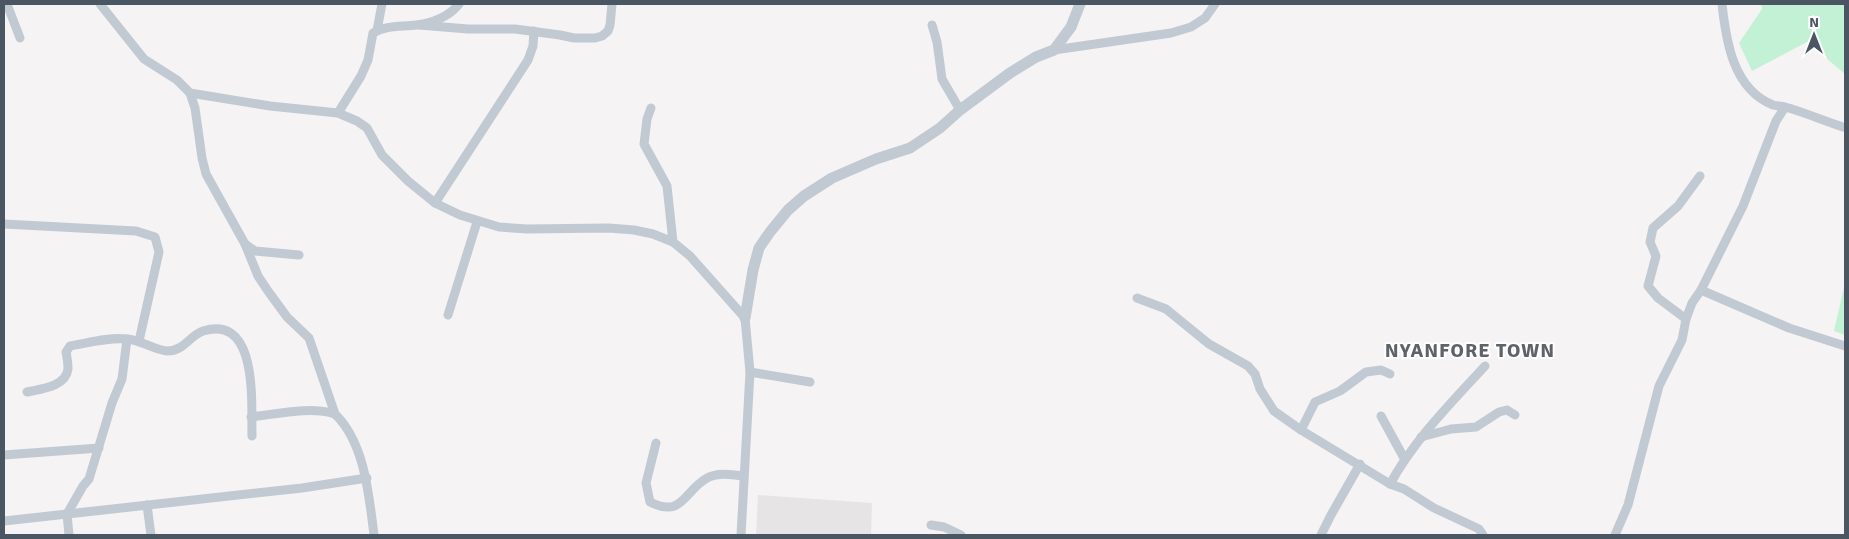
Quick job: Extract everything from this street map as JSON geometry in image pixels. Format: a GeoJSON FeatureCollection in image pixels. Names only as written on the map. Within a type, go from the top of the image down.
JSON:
{"type":"FeatureCollection","features":[{"type":"Feature","properties":{"kind":"street"},"geometry":{"type":"LineString","coordinates":[[6,4],[20,38]]}},
{"type":"Feature","properties":{"kind":"street"},"geometry":{"type":"LineString","coordinates":[[378,30],[382,4]]}},
{"type":"Feature","properties":{"kind":"street"},"geometry":{"type":"LineString","coordinates":[[419,25],[448,14],[459,4]]}},
{"type":"Feature","properties":{"kind":"street"},"geometry":{"type":"LineString","coordinates":[[338,114],[361,76],[368,60],[373,33],[378,30],[395,26],[419,25],[468,29],[515,28],[583,39],[602,36],[608,31],[612,4]]}},
{"type":"Feature","properties":{"kind":"street"},"geometry":{"type":"LineString","coordinates":[[1054,50],[1071,27],[1080,4]]}},
{"type":"Feature","properties":{"kind":"street"},"geometry":{"type":"LineString","coordinates":[[741,535],[750,372],[745,318],[753,270],[759,248],[788,210],[804,196],[832,178],[869,162],[910,148],[940,128],[960,110],[1010,72],[1036,57],[1054,50],[1171,33],[1191,27],[1205,18],[1215,4]]}},
{"type":"Feature","properties":{"kind":"street"},"geometry":{"type":"LineString","coordinates":[[1722,4],[1725,34],[1736,71],[1756,95],[1774,105],[1785,107],[1843,128]]}},
{"type":"Feature","properties":{"kind":"street"},"geometry":{"type":"LineString","coordinates":[[103,5],[144,59],[177,80],[190,93],[195,108],[206,174],[245,244],[258,276],[287,317],[309,338],[335,414]]}},
{"type":"Feature","properties":{"kind":"street"},"geometry":{"type":"LineString","coordinates":[[932,25],[942,79],[960,110]]}},
{"type":"Feature","properties":{"kind":"street"},"geometry":{"type":"LineString","coordinates":[[435,204],[528,60],[533,46],[534,31]]}},
{"type":"Feature","properties":{"kind":"street"},"geometry":{"type":"LineString","coordinates":[[190,93],[209,98],[338,114],[357,121],[367,128],[382,155],[390,164],[435,204],[477,222],[499,227],[527,229],[608,228],[634,230],[653,234],[673,242],[690,256],[745,318]]}},
{"type":"Feature","properties":{"kind":"street"},"geometry":{"type":"LineString","coordinates":[[1614,535],[1628,505],[1659,386],[1682,340],[1686,319],[1692,303],[1701,290],[1743,206],[1776,121],[1785,107]]}},
{"type":"Feature","properties":{"kind":"street"},"geometry":{"type":"LineString","coordinates":[[651,108],[647,119],[644,144],[667,186],[673,242]]}},
{"type":"Feature","properties":{"kind":"street"},"geometry":{"type":"LineString","coordinates":[[1686,319],[1658,298],[1648,286],[1656,256],[1650,242],[1653,228],[1678,206],[1700,176]]}},
{"type":"Feature","properties":{"kind":"street"},"geometry":{"type":"LineString","coordinates":[[448,315],[477,222]]}},
{"type":"Feature","properties":{"kind":"street"},"geometry":{"type":"LineString","coordinates":[[4,224],[136,231],[154,237],[159,252],[139,341]]}},
{"type":"Feature","properties":{"kind":"street"},"geometry":{"type":"LineString","coordinates":[[245,244],[255,251],[299,254]]}},
{"type":"Feature","properties":{"kind":"street"},"geometry":{"type":"LineString","coordinates":[[1701,290],[1789,328],[1845,346]]}},
{"type":"Feature","properties":{"kind":"street"},"geometry":{"type":"LineString","coordinates":[[1137,298],[1166,309],[1209,344],[1248,366],[1255,374],[1260,389],[1274,411],[1301,430],[1360,464],[1390,484],[1434,508],[1479,529],[1484,535]]}},
{"type":"Feature","properties":{"kind":"street"},"geometry":{"type":"LineString","coordinates":[[27,392],[53,386],[60,382],[68,369],[66,352],[70,346],[113,339],[127,339],[139,341],[167,351],[179,348],[203,331],[228,330],[242,343],[245,352],[251,391],[252,436]]}},
{"type":"Feature","properties":{"kind":"street"},"geometry":{"type":"LineString","coordinates":[[69,535],[66,514],[82,486],[89,478],[112,403],[122,379],[127,339]]}},
{"type":"Feature","properties":{"kind":"street"},"geometry":{"type":"LineString","coordinates":[[1390,484],[1404,458],[1420,438],[1485,366]]}},
{"type":"Feature","properties":{"kind":"street"},"geometry":{"type":"LineString","coordinates":[[1301,430],[1315,402],[1340,391],[1366,372],[1381,370],[1390,374]]}},
{"type":"Feature","properties":{"kind":"street"},"geometry":{"type":"LineString","coordinates":[[750,372],[810,382]]}},
{"type":"Feature","properties":{"kind":"street"},"geometry":{"type":"LineString","coordinates":[[1420,438],[1451,429],[1476,426],[1499,412],[1506,410],[1514,415]]}},
{"type":"Feature","properties":{"kind":"street"},"geometry":{"type":"LineString","coordinates":[[251,417],[306,411],[326,411],[335,414],[343,421],[352,435],[366,478],[374,535]]}},
{"type":"Feature","properties":{"kind":"street"},"geometry":{"type":"LineString","coordinates":[[1381,416],[1404,458]]}},
{"type":"Feature","properties":{"kind":"street"},"geometry":{"type":"LineString","coordinates":[[656,443],[646,484],[650,502],[660,506],[670,507],[686,499],[701,482],[711,476],[721,474],[744,476]]}},
{"type":"Feature","properties":{"kind":"street"},"geometry":{"type":"LineString","coordinates":[[4,456],[99,448]]}},
{"type":"Feature","properties":{"kind":"street"},"geometry":{"type":"LineString","coordinates":[[1322,535],[1331,515],[1360,464]]}},
{"type":"Feature","properties":{"kind":"street"},"geometry":{"type":"LineString","coordinates":[[4,521],[302,488],[366,478]]}},
{"type":"Feature","properties":{"kind":"street"},"geometry":{"type":"LineString","coordinates":[[147,505],[151,535]]}},
{"type":"Feature","properties":{"kind":"street"},"geometry":{"type":"LineString","coordinates":[[931,525],[944,527],[961,535]]}},
{"type":"Feature","properties":{"kind":"shaded area"},"geometry":{"type":"Polygon","coordinates":[[[758,495],[872,503],[871,535],[756,535],[758,495]]]}},
{"type":"Feature","properties":{"kind":"green space"},"geometry":{"type":"Polygon","coordinates":[[[1761,4],[1845,4],[1845,74],[1807,42],[1752,71],[1739,43],[1762,9],[1761,4]]]}},
{"type":"Feature","properties":{"kind":"green space"},"geometry":{"type":"Polygon","coordinates":[[[1845,283],[1845,335],[1834,331],[1845,283]]]}},
{"type":"Feature","properties":{"kind":"district","name":"NYANFORE TOWN"},"geometry":{"type":"Point","coordinates":[1470,350]}}]}
